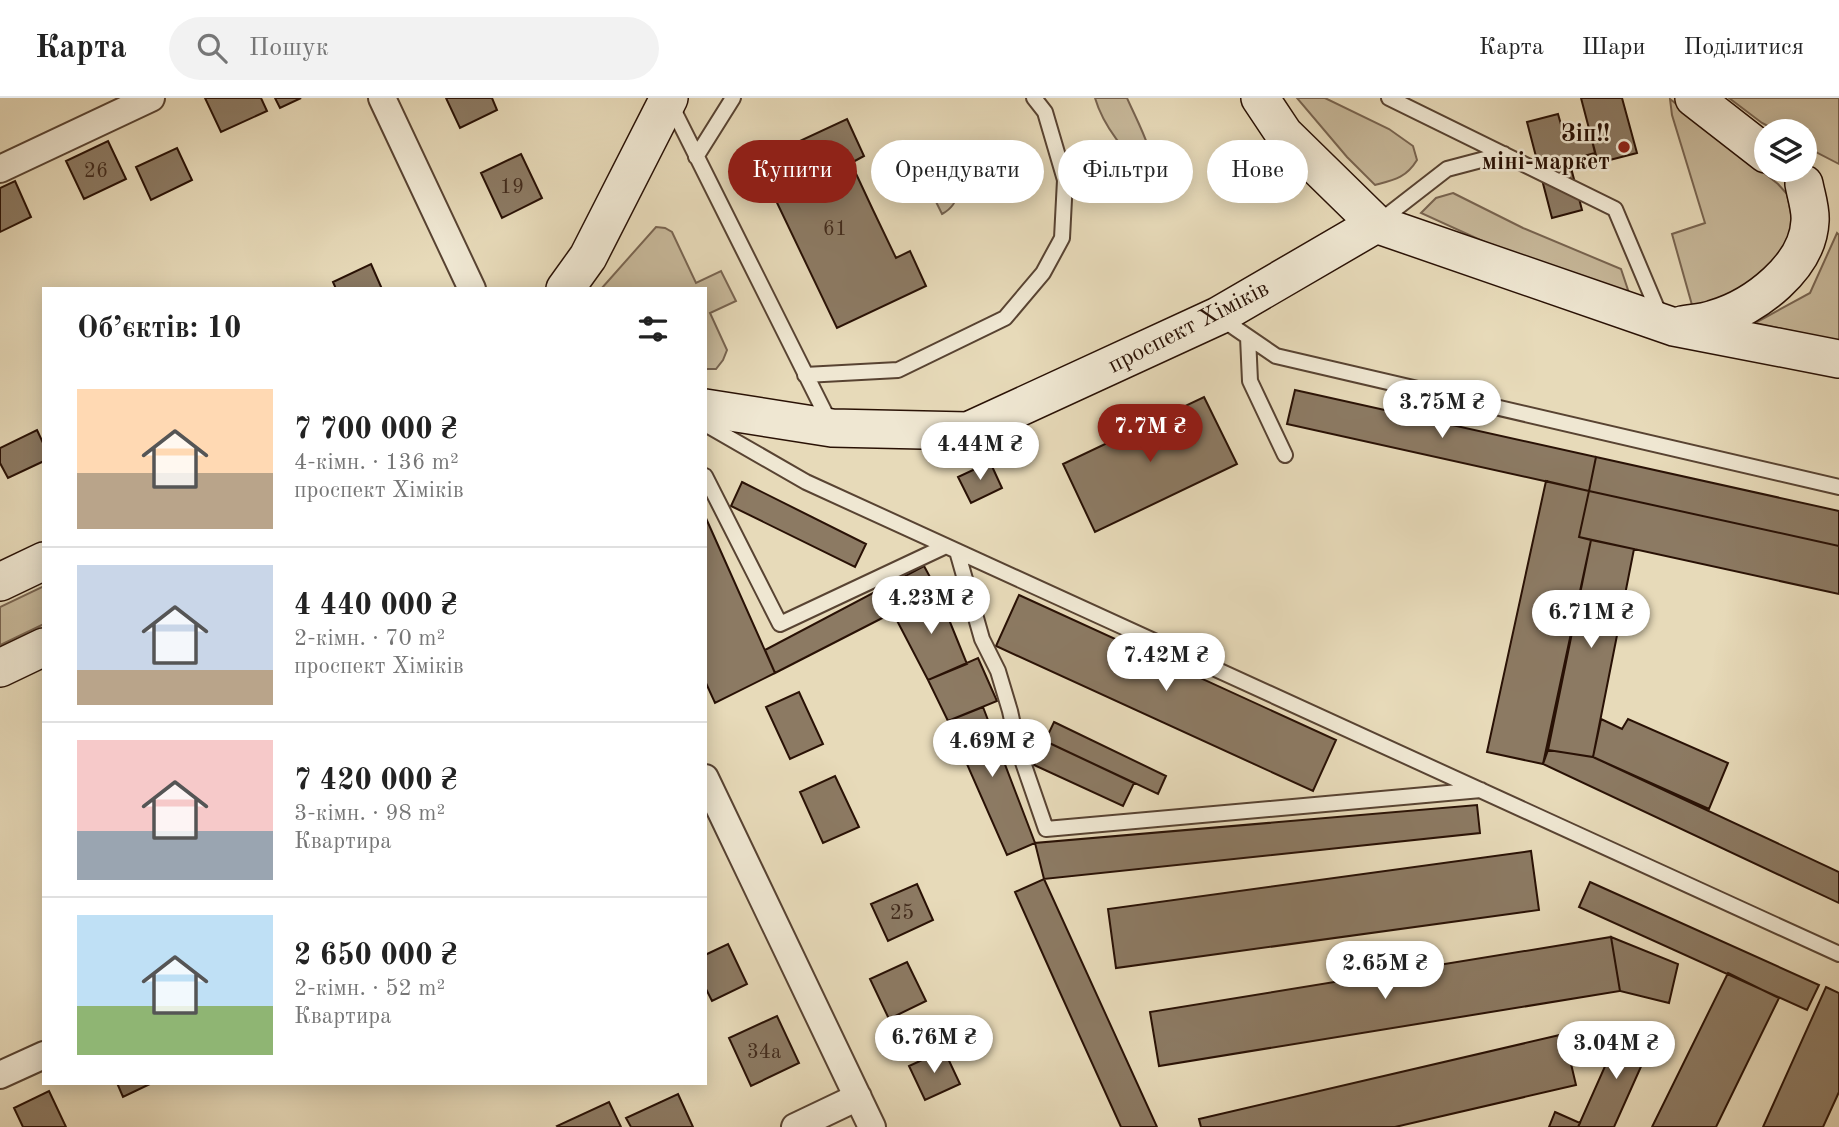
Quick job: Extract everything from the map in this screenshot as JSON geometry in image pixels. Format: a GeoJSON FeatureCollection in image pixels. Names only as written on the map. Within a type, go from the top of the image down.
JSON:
{"type":"FeatureCollection","features":[{"type":"Feature","properties":{"kind":"main road"},"geometry":{"type":"LineString","coordinates":[[1260,98],[1284,134],[1376,224],[1669,324],[1839,359]]}},
{"type":"Feature","properties":{"kind":"main road"},"geometry":{"type":"LineString","coordinates":[[1694,98],[1754,145]]}},
{"type":"Feature","properties":{"kind":"main road"},"geometry":{"type":"LineString","coordinates":[[566,287],[588,257],[669,99]]}},
{"type":"Feature","properties":{"kind":"main road"},"geometry":{"type":"LineString","coordinates":[[1669,324],[1714,319],[1777,284],[1798,259],[1808,236],[1810,218],[1797,182]]}},
{"type":"Feature","properties":{"kind":"main road"},"geometry":{"type":"LineString","coordinates":[[1803,182],[1839,205]]}},
{"type":"Feature","properties":{"kind":"main road","name":"проспект Хіміків"},"geometry":{"type":"LineString","coordinates":[[707,408],[832,428],[968,432],[1218,316],[1376,224]]}},
{"type":"Feature","properties":{"kind":"main road"},"geometry":{"type":"LineString","coordinates":[[0,582],[42,562]]}},
{"type":"Feature","properties":{"kind":"main road"},"geometry":{"type":"LineString","coordinates":[[0,668],[42,648]]}},
{"type":"Feature","properties":{"kind":"street"},"geometry":{"type":"LineString","coordinates":[[0,169],[151,98]]}},
{"type":"Feature","properties":{"kind":"street"},"geometry":{"type":"LineString","coordinates":[[382,98],[471,287]]}},
{"type":"Feature","properties":{"kind":"street"},"geometry":{"type":"LineString","coordinates":[[707,782],[872,1127]]}},
{"type":"Feature","properties":{"kind":"street"},"geometry":{"type":"LineString","coordinates":[[0,1075],[42,1056]]}},
{"type":"Feature","properties":{"kind":"street"},"geometry":{"type":"LineString","coordinates":[[795,1127],[858,1097]]}},
{"type":"Feature","properties":{"kind":"lane"},"geometry":{"type":"LineString","coordinates":[[696,158],[733,98]]}},
{"type":"Feature","properties":{"kind":"lane"},"geometry":{"type":"LineString","coordinates":[[805,375],[898,370],[1005,318],[1044,274],[1062,238],[1065,180],[1045,112],[1034,98]]}},
{"type":"Feature","properties":{"kind":"lane"},"geometry":{"type":"LineString","coordinates":[[1389,98],[1615,209],[1669,324]]}},
{"type":"Feature","properties":{"kind":"lane"},"geometry":{"type":"LineString","coordinates":[[669,99],[832,428]]}},
{"type":"Feature","properties":{"kind":"lane"},"geometry":{"type":"LineString","coordinates":[[1376,224],[1447,169],[1504,154]]}},
{"type":"Feature","properties":{"kind":"lane"},"geometry":{"type":"LineString","coordinates":[[1218,316],[1276,356],[1839,487]]}},
{"type":"Feature","properties":{"kind":"lane"},"geometry":{"type":"LineString","coordinates":[[1248,337],[1250,381],[1285,455]]}},
{"type":"Feature","properties":{"kind":"lane"},"geometry":{"type":"LineString","coordinates":[[707,425],[806,482],[1839,954]]}},
{"type":"Feature","properties":{"kind":"lane"},"geometry":{"type":"LineString","coordinates":[[707,480],[780,624],[952,549]]}},
{"type":"Feature","properties":{"kind":"lane"},"geometry":{"type":"LineString","coordinates":[[952,549],[982,639],[998,671],[1018,748],[1046,829],[1482,790]]}},
{"type":"Feature","properties":{"kind":"shaded area"},"geometry":{"type":"Polygon","coordinates":[[[1095,98],[1127,98],[1145,140],[1118,140],[1099,110],[1095,98]]]}},
{"type":"Feature","properties":{"kind":"shaded area"},"geometry":{"type":"Polygon","coordinates":[[[1297,98],[1325,98],[1389,129],[1413,146],[1417,160],[1404,175],[1375,185],[1347,157],[1297,98]]]}},
{"type":"Feature","properties":{"kind":"shaded area"},"geometry":{"type":"Polygon","coordinates":[[[1729,98],[1839,98],[1839,164],[1817,153],[1817,119],[1757,119],[1729,98]]]}},
{"type":"Feature","properties":{"kind":"shaded area"},"geometry":{"type":"Polygon","coordinates":[[[1670,99],[1754,165],[1754,182],[1778,184],[1787,194],[1794,229],[1774,267],[1709,307],[1692,305],[1672,234],[1705,223],[1672,115],[1670,99]]]}},
{"type":"Feature","properties":{"kind":"shaded area"},"geometry":{"type":"Polygon","coordinates":[[[1453,193],[1523,228],[1621,269],[1629,293],[1511,254],[1421,213],[1436,198],[1453,193]]]}},
{"type":"Feature","properties":{"kind":"shaded area"},"geometry":{"type":"Polygon","coordinates":[[[937,203],[954,203],[948,210],[942,214],[937,203]]]}},
{"type":"Feature","properties":{"kind":"shaded area"},"geometry":{"type":"Polygon","coordinates":[[[656,227],[672,232],[696,283],[721,271],[736,301],[710,313],[727,350],[723,360],[716,369],[707,369],[707,287],[603,287],[656,227]]]}},
{"type":"Feature","properties":{"kind":"shaded area"},"geometry":{"type":"Polygon","coordinates":[[[1837,233],[1839,341],[1755,323],[1810,293],[1837,233]]]}},
{"type":"Feature","properties":{"kind":"shaded area"},"geometry":{"type":"Polygon","coordinates":[[[42,587],[42,625],[0,645],[0,607],[42,587]]]}},
{"type":"Feature","properties":{"kind":"building"},"geometry":{"type":"Polygon","coordinates":[[[205,98],[261,98],[267,111],[221,132],[205,98]]]}},
{"type":"Feature","properties":{"kind":"building"},"geometry":{"type":"Polygon","coordinates":[[[275,98],[301,98],[280,108],[275,98]]]}},
{"type":"Feature","properties":{"kind":"building"},"geometry":{"type":"Polygon","coordinates":[[[446,98],[492,98],[497,110],[460,128],[446,98]]]}},
{"type":"Feature","properties":{"kind":"building"},"geometry":{"type":"Polygon","coordinates":[[[1581,98],[1622,98],[1637,153],[1598,163],[1581,98]]]}},
{"type":"Feature","properties":{"kind":"building"},"geometry":{"type":"Polygon","coordinates":[[[1558,114],[1564,135],[1589,128],[1595,153],[1569,160],[1582,210],[1552,218],[1527,122],[1558,114]]]}},
{"type":"Feature","properties":{"kind":"building"},"geometry":{"type":"Polygon","coordinates":[[[847,119],[857,140],[802,140],[847,119]]]}},
{"type":"Feature","properties":{"kind":"building"},"geometry":{"type":"Polygon","coordinates":[[[108,141],[126,179],[84,199],[66,161],[108,141]]]}},
{"type":"Feature","properties":{"kind":"building"},"geometry":{"type":"Polygon","coordinates":[[[857,141],[864,156],[857,160],[857,141]]]}},
{"type":"Feature","properties":{"kind":"building"},"geometry":{"type":"Polygon","coordinates":[[[177,148],[192,180],[151,200],[136,167],[177,148]]]}},
{"type":"Feature","properties":{"kind":"building"},"geometry":{"type":"Polygon","coordinates":[[[521,154],[542,198],[502,218],[481,173],[521,154]]]}},
{"type":"Feature","properties":{"kind":"building"},"geometry":{"type":"Polygon","coordinates":[[[857,176],[896,258],[910,251],[926,286],[837,328],[777,203],[857,203],[857,176]]]}},
{"type":"Feature","properties":{"kind":"building"},"geometry":{"type":"Polygon","coordinates":[[[15,181],[31,217],[0,232],[0,188],[15,181]]]}},
{"type":"Feature","properties":{"kind":"building"},"geometry":{"type":"Polygon","coordinates":[[[371,264],[381,287],[335,287],[333,282],[371,264]]]}},
{"type":"Feature","properties":{"kind":"building"},"geometry":{"type":"Polygon","coordinates":[[[1295,390],[1596,457],[1589,491],[1287,424],[1295,390]]]}},
{"type":"Feature","properties":{"kind":"building"},"geometry":{"type":"Polygon","coordinates":[[[1204,397],[1237,464],[1095,532],[1063,464],[1204,397]]]}},
{"type":"Feature","properties":{"kind":"building"},"geometry":{"type":"Polygon","coordinates":[[[37,430],[42,441],[42,462],[8,478],[0,463],[0,448],[37,430]]]}},
{"type":"Feature","properties":{"kind":"building"},"geometry":{"type":"Polygon","coordinates":[[[1596,457],[1839,511],[1839,546],[1589,491],[1596,457]]]}},
{"type":"Feature","properties":{"kind":"building"},"geometry":{"type":"Polygon","coordinates":[[[990,462],[1002,488],[971,503],[958,477],[990,462]]]}},
{"type":"Feature","properties":{"kind":"building"},"geometry":{"type":"Polygon","coordinates":[[[1546,481],[1589,491],[1579,537],[1591,540],[1543,764],[1487,752],[1546,481]]]}},
{"type":"Feature","properties":{"kind":"building"},"geometry":{"type":"Polygon","coordinates":[[[742,482],[866,544],[855,567],[731,506],[742,482]]]}},
{"type":"Feature","properties":{"kind":"building"},"geometry":{"type":"Polygon","coordinates":[[[1589,491],[1839,546],[1839,594],[1579,537],[1589,491]]]}},
{"type":"Feature","properties":{"kind":"building"},"geometry":{"type":"Polygon","coordinates":[[[707,520],[775,673],[715,703],[707,685],[707,520]]]}},
{"type":"Feature","properties":{"kind":"building"},"geometry":{"type":"Polygon","coordinates":[[[1591,540],[1634,549],[1593,757],[1548,750],[1591,540]]]}},
{"type":"Feature","properties":{"kind":"building"},"geometry":{"type":"Polygon","coordinates":[[[924,566],[937,590],[775,673],[765,650],[924,566]]]}},
{"type":"Feature","properties":{"kind":"building"},"geometry":{"type":"Polygon","coordinates":[[[937,590],[967,664],[928,680],[893,613],[937,590]]]}},
{"type":"Feature","properties":{"kind":"building"},"geometry":{"type":"Polygon","coordinates":[[[1019,595],[1336,740],[1313,791],[996,646],[1019,595]]]}},
{"type":"Feature","properties":{"kind":"building"},"geometry":{"type":"Polygon","coordinates":[[[978,658],[997,701],[948,721],[928,680],[978,658]]]}},
{"type":"Feature","properties":{"kind":"building"},"geometry":{"type":"Polygon","coordinates":[[[799,692],[823,744],[790,759],[766,707],[799,692]]]}},
{"type":"Feature","properties":{"kind":"building"},"geometry":{"type":"Polygon","coordinates":[[[983,707],[1035,843],[1007,855],[948,721],[983,707]]]}},
{"type":"Feature","properties":{"kind":"building"},"geometry":{"type":"Polygon","coordinates":[[[1601,719],[1622,729],[1628,719],[1728,763],[1709,809],[1593,757],[1601,719]]]}},
{"type":"Feature","properties":{"kind":"building"},"geometry":{"type":"Polygon","coordinates":[[[1054,722],[1166,776],[1158,794],[1045,741],[1054,722]]]}},
{"type":"Feature","properties":{"kind":"building"},"geometry":{"type":"Polygon","coordinates":[[[1045,741],[1134,783],[1123,806],[1034,765],[1045,741]]]}},
{"type":"Feature","properties":{"kind":"building"},"geometry":{"type":"Polygon","coordinates":[[[1548,750],[1593,757],[1839,872],[1839,903],[1543,764],[1548,750]]]}},
{"type":"Feature","properties":{"kind":"building"},"geometry":{"type":"Polygon","coordinates":[[[835,776],[859,827],[823,843],[800,792],[835,776]]]}},
{"type":"Feature","properties":{"kind":"building"},"geometry":{"type":"Polygon","coordinates":[[[1477,805],[1480,833],[1044,879],[1035,843],[1477,805]]]}},
{"type":"Feature","properties":{"kind":"building"},"geometry":{"type":"Polygon","coordinates":[[[1531,851],[1539,910],[1116,968],[1108,909],[1531,851]]]}},
{"type":"Feature","properties":{"kind":"building"},"geometry":{"type":"Polygon","coordinates":[[[1044,879],[1157,1127],[1121,1127],[1015,892],[1044,879]]]}},
{"type":"Feature","properties":{"kind":"building"},"geometry":{"type":"Polygon","coordinates":[[[1590,882],[1819,985],[1807,1010],[1579,907],[1590,882]]]}},
{"type":"Feature","properties":{"kind":"building"},"geometry":{"type":"Polygon","coordinates":[[[917,884],[933,920],[888,941],[871,904],[917,884]]]}},
{"type":"Feature","properties":{"kind":"building"},"geometry":{"type":"Polygon","coordinates":[[[1611,937],[1620,991],[1159,1066],[1150,1012],[1611,937]]]}},
{"type":"Feature","properties":{"kind":"building"},"geometry":{"type":"Polygon","coordinates":[[[1611,937],[1678,964],[1669,1003],[1620,991],[1611,937]]]}},
{"type":"Feature","properties":{"kind":"building"},"geometry":{"type":"Polygon","coordinates":[[[728,944],[747,984],[712,1001],[707,991],[707,954],[728,944]]]}},
{"type":"Feature","properties":{"kind":"building"},"geometry":{"type":"Polygon","coordinates":[[[907,962],[926,1001],[889,1019],[870,979],[907,962]]]}},
{"type":"Feature","properties":{"kind":"building"},"geometry":{"type":"Polygon","coordinates":[[[1728,973],[1779,998],[1716,1127],[1652,1127],[1728,973]]]}},
{"type":"Feature","properties":{"kind":"building"},"geometry":{"type":"Polygon","coordinates":[[[1826,987],[1839,993],[1839,1092],[1823,1127],[1763,1127],[1826,987]]]}},
{"type":"Feature","properties":{"kind":"building"},"geometry":{"type":"Polygon","coordinates":[[[777,1016],[799,1063],[751,1086],[729,1038],[777,1016]]]}},
{"type":"Feature","properties":{"kind":"building"},"geometry":{"type":"Polygon","coordinates":[[[1622,1028],[1652,1042],[1614,1127],[1578,1127],[1622,1028]]]}},
{"type":"Feature","properties":{"kind":"building"},"geometry":{"type":"Polygon","coordinates":[[[1564,1034],[1576,1085],[1395,1127],[1201,1127],[1199,1119],[1564,1034]]]}},
{"type":"Feature","properties":{"kind":"building"},"geometry":{"type":"Polygon","coordinates":[[[944,1050],[960,1084],[925,1100],[909,1066],[944,1050]]]}},
{"type":"Feature","properties":{"kind":"building"},"geometry":{"type":"Polygon","coordinates":[[[118,1085],[148,1085],[123,1097],[118,1085]]]}},
{"type":"Feature","properties":{"kind":"building"},"geometry":{"type":"Polygon","coordinates":[[[49,1091],[66,1127],[23,1127],[14,1108],[49,1091]]]}},
{"type":"Feature","properties":{"kind":"building"},"geometry":{"type":"Polygon","coordinates":[[[678,1094],[693,1127],[631,1127],[626,1118],[678,1094]]]}},
{"type":"Feature","properties":{"kind":"building"},"geometry":{"type":"Polygon","coordinates":[[[609,1102],[621,1127],[557,1126],[609,1102]]]}},
{"type":"Feature","properties":{"kind":"building"},"geometry":{"type":"Polygon","coordinates":[[[1555,1112],[1580,1123],[1578,1127],[1549,1127],[1555,1112]]]}},
{"type":"Feature","properties":{"kind":"place","name":"Зіп!! міні-маркет"},"geometry":{"type":"Point","coordinates":[1624,147]}}]}
